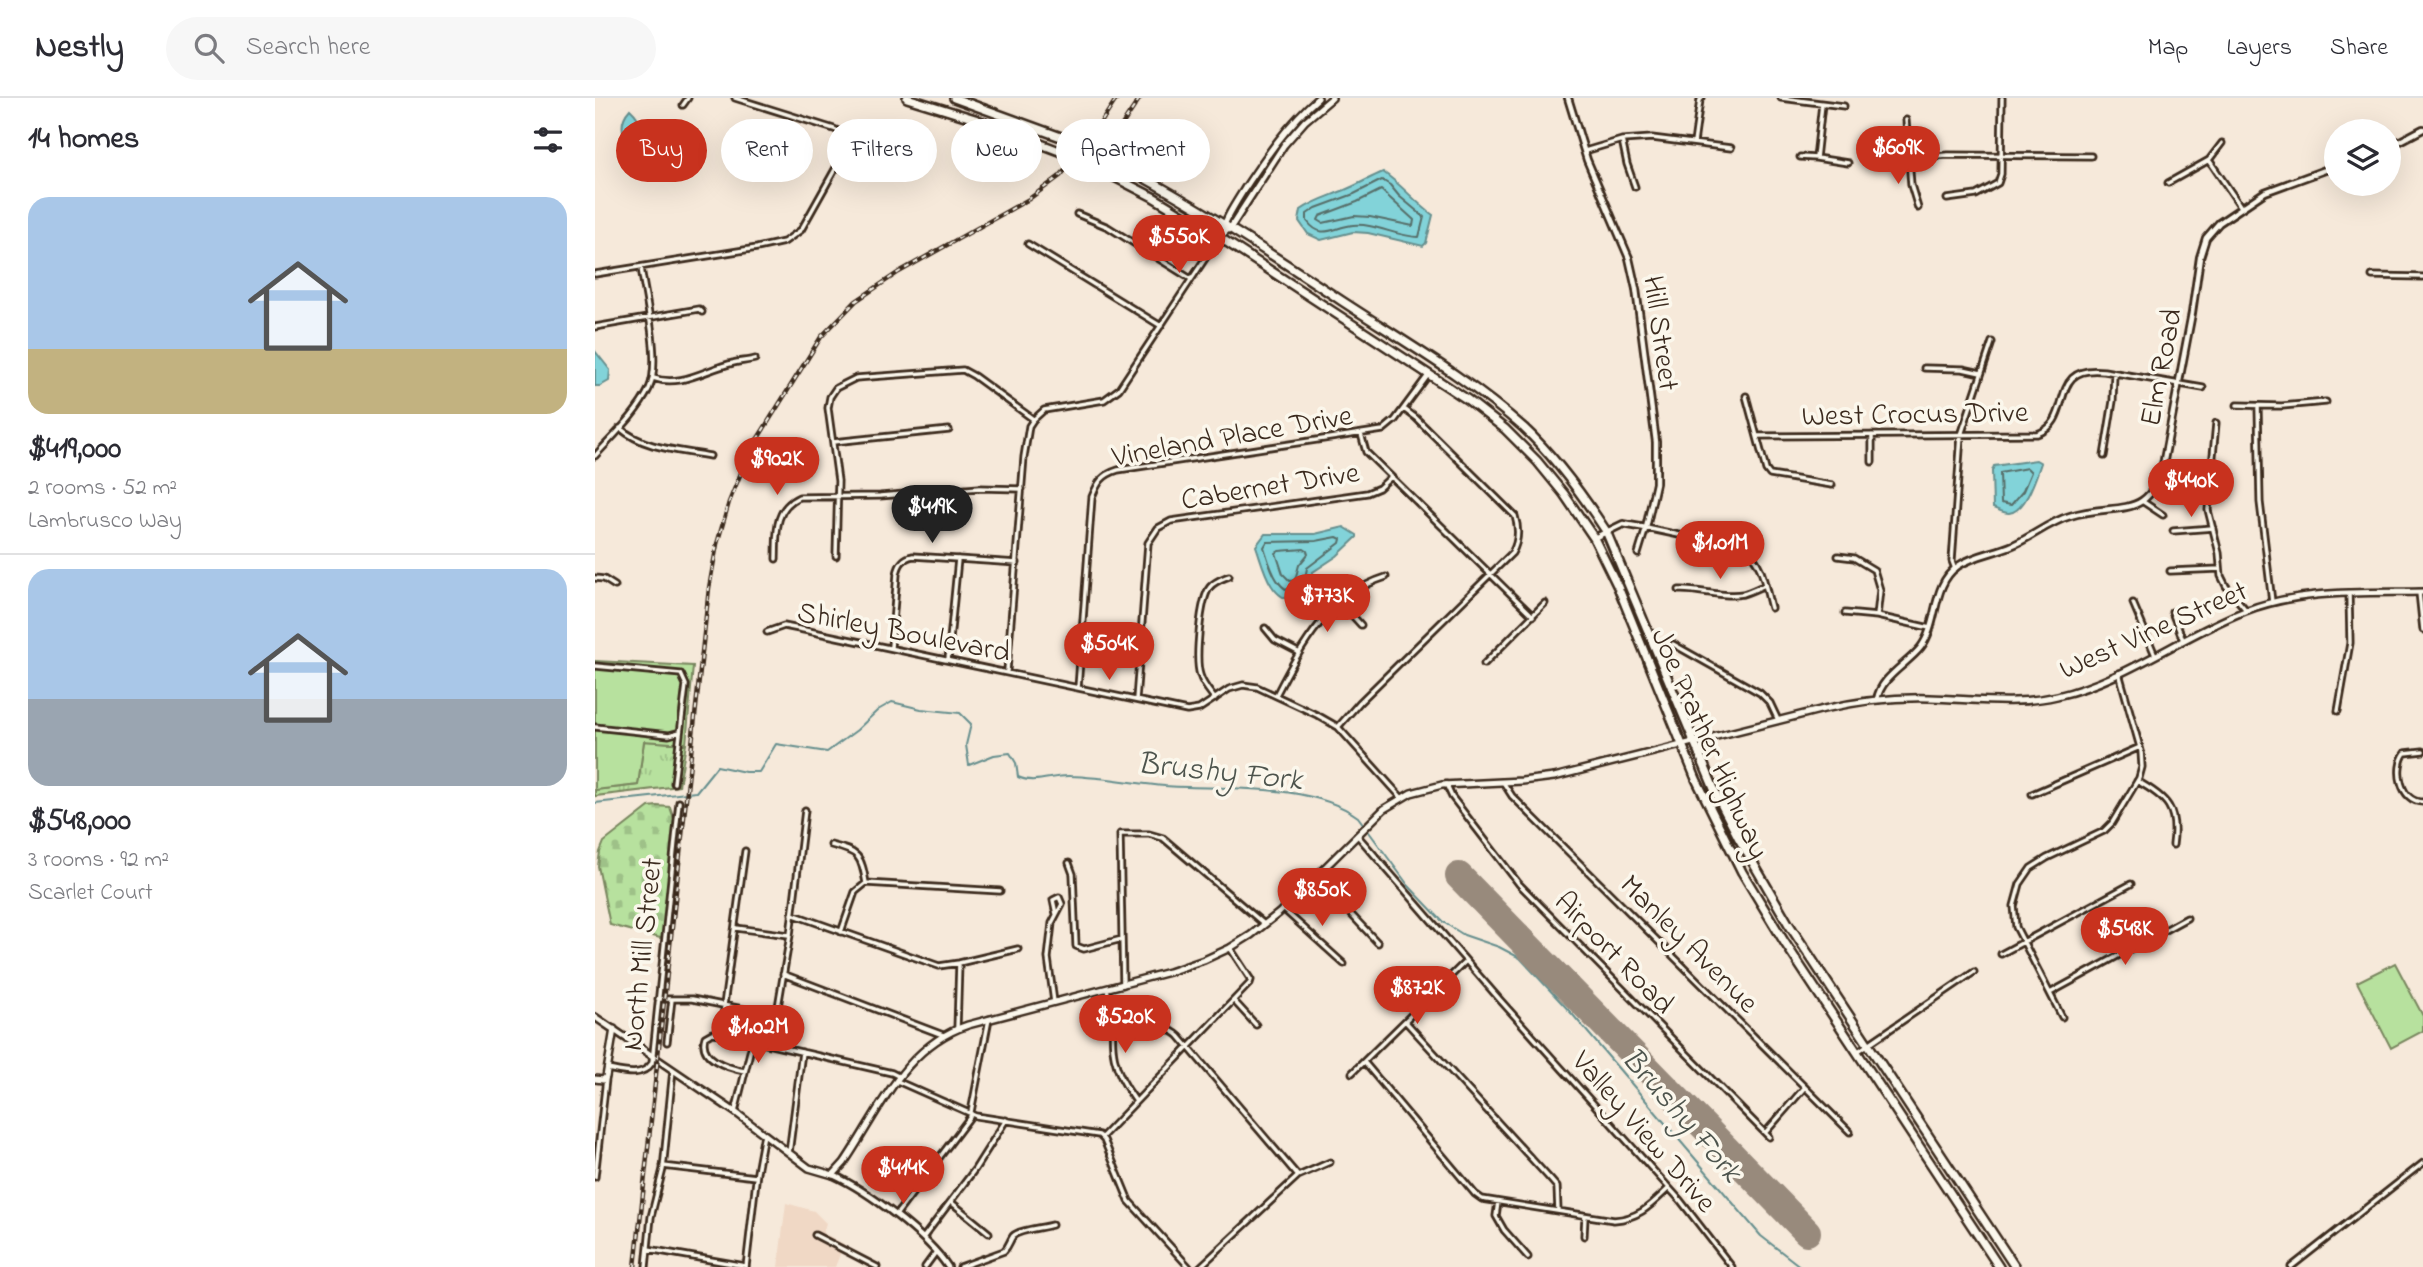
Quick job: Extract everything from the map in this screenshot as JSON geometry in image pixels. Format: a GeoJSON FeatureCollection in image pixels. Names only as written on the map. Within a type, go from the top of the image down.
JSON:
{"type":"FeatureCollection","features":[{"type":"Feature","properties":{"kind":"highway","name":"Joe Prather Highway"},"geometry":{"type":"LineString","coordinates":[[907,98],[975,119],[1062,152],[1153,197],[1429,374],[1482,410],[1516,439],[1560,488],[1594,538],[1618,587],[1709,806],[1742,872],[1785,943],[1999,1267]]}},
{"type":"Feature","properties":{"kind":"highway","name":"Joe Prather Highway"},"geometry":{"type":"LineString","coordinates":[[954,98],[1072,141],[1227,225],[1480,393],[1535,439],[1565,472],[1606,531],[1717,796],[1738,837],[1867,1045],[2015,1267]]}},
{"type":"Feature","properties":{"kind":"main road"},"geometry":{"type":"LineString","coordinates":[[1227,225],[1280,137],[1318,98]]}},
{"type":"Feature","properties":{"kind":"main road"},"geometry":{"type":"LineString","coordinates":[[1219,237],[1284,145],[1305,121],[1332,98]]}},
{"type":"Feature","properties":{"kind":"main road","name":"West Vine Street"},"geometry":{"type":"LineString","coordinates":[[1401,797],[1446,784],[1553,777],[1824,709],[1877,700],[1903,697],[1991,702],[2030,701],[2070,693],[2119,673],[2246,610],[2272,602],[2305,596],[2349,593],[2421,592]]}},
{"type":"Feature","properties":{"kind":"main road"},"geometry":{"type":"LineString","coordinates":[[595,1017],[735,1112],[813,1170],[833,1175],[844,1163],[898,1079],[922,1050],[943,1035],[989,1019],[1184,968],[1230,948],[1265,925],[1370,822],[1401,797]]}},
{"type":"Feature","properties":{"kind":"main road"},"geometry":{"type":"LineString","coordinates":[[595,1079],[606,1078],[614,1029]]}},
{"type":"Feature","properties":{"kind":"street"},"geometry":{"type":"LineString","coordinates":[[683,105],[688,98]]}},
{"type":"Feature","properties":{"kind":"street"},"geometry":{"type":"LineString","coordinates":[[735,98],[827,128]]}},
{"type":"Feature","properties":{"kind":"street","name":"Hill Street"},"geometry":{"type":"LineString","coordinates":[[1568,98],[1585,151],[1618,227],[1636,289],[1656,450],[1655,492],[1646,528]]}},
{"type":"Feature","properties":{"kind":"street"},"geometry":{"type":"LineString","coordinates":[[1693,143],[1702,98]]}},
{"type":"Feature","properties":{"kind":"street"},"geometry":{"type":"LineString","coordinates":[[1781,98],[1844,106]]}},
{"type":"Feature","properties":{"kind":"street"},"geometry":{"type":"LineString","coordinates":[[1947,199],[1976,195],[1999,183],[2002,98]]}},
{"type":"Feature","properties":{"kind":"street"},"geometry":{"type":"LineString","coordinates":[[1816,158],[1822,104]]}},
{"type":"Feature","properties":{"kind":"street"},"geometry":{"type":"LineString","coordinates":[[1906,120],[1911,185],[1918,208]]}},
{"type":"Feature","properties":{"kind":"street"},"geometry":{"type":"LineString","coordinates":[[2401,141],[2423,129]]}},
{"type":"Feature","properties":{"kind":"street"},"geometry":{"type":"LineString","coordinates":[[1585,151],[1622,140],[1652,138],[1731,148]]}},
{"type":"Feature","properties":{"kind":"street"},"geometry":{"type":"LineString","coordinates":[[1622,140],[1636,187]]}},
{"type":"Feature","properties":{"kind":"street"},"geometry":{"type":"LineString","coordinates":[[2168,183],[2209,160],[2221,143]]}},
{"type":"Feature","properties":{"kind":"street"},"geometry":{"type":"LineString","coordinates":[[1800,156],[1849,163]]}},
{"type":"Feature","properties":{"kind":"street"},"geometry":{"type":"LineString","coordinates":[[1909,158],[2091,156]]}},
{"type":"Feature","properties":{"kind":"street"},"geometry":{"type":"LineString","coordinates":[[2209,160],[2241,207]]}},
{"type":"Feature","properties":{"kind":"street","name":"Elm Road"},"geometry":{"type":"LineString","coordinates":[[2142,501],[2154,489],[2162,472],[2203,244],[2214,227],[2241,207],[2278,186],[2324,170]]}},
{"type":"Feature","properties":{"kind":"street"},"geometry":{"type":"LineString","coordinates":[[595,274],[784,242],[801,230],[828,182]]}},
{"type":"Feature","properties":{"kind":"street"},"geometry":{"type":"LineString","coordinates":[[1077,214],[1108,227],[1191,279]]}},
{"type":"Feature","properties":{"kind":"street"},"geometry":{"type":"LineString","coordinates":[[1007,672],[1026,435],[1033,419],[1051,408],[1104,400],[1113,395],[1132,371],[1219,237]]}},
{"type":"Feature","properties":{"kind":"street"},"geometry":{"type":"LineString","coordinates":[[1028,244],[1161,326]]}},
{"type":"Feature","properties":{"kind":"street"},"geometry":{"type":"LineString","coordinates":[[595,456],[644,398],[653,378],[654,353],[641,267]]}},
{"type":"Feature","properties":{"kind":"street"},"geometry":{"type":"LineString","coordinates":[[2372,276],[2423,276]]}},
{"type":"Feature","properties":{"kind":"street"},"geometry":{"type":"LineString","coordinates":[[595,327],[691,309],[699,309],[702,312]]}},
{"type":"Feature","properties":{"kind":"street"},"geometry":{"type":"LineString","coordinates":[[1955,569],[1952,561],[1961,435],[1992,342]]}},
{"type":"Feature","properties":{"kind":"street"},"geometry":{"type":"LineString","coordinates":[[653,378],[665,382],[683,380],[733,363],[755,359]]}},
{"type":"Feature","properties":{"kind":"street"},"geometry":{"type":"LineString","coordinates":[[1924,368],[1963,369],[1981,373]]}},
{"type":"Feature","properties":{"kind":"street"},"geometry":{"type":"LineString","coordinates":[[836,556],[838,481],[828,408],[830,397],[842,384],[856,378],[963,370],[1033,419]]}},
{"type":"Feature","properties":{"kind":"street","name":"West Crocus Drive"},"geometry":{"type":"LineString","coordinates":[[1757,436],[2032,435],[2042,433],[2056,420],[2065,387],[2074,376],[2088,370],[2203,388]]}},
{"type":"Feature","properties":{"kind":"street"},"geometry":{"type":"LineString","coordinates":[[2104,456],[2113,401],[2114,373]]}},
{"type":"Feature","properties":{"kind":"street","name":"Vineland Place Drive"},"geometry":{"type":"LineString","coordinates":[[1078,688],[1092,497],[1097,482],[1118,470],[1383,430],[1395,420],[1429,374]]}},
{"type":"Feature","properties":{"kind":"street"},"geometry":{"type":"LineString","coordinates":[[1746,396],[1766,470],[1770,475],[1832,485]]}},
{"type":"Feature","properties":{"kind":"street"},"geometry":{"type":"LineString","coordinates":[[2237,405],[2326,402]]}},
{"type":"Feature","properties":{"kind":"street"},"geometry":{"type":"LineString","coordinates":[[2258,406],[2260,502],[2272,602]]}},
{"type":"Feature","properties":{"kind":"street"},"geometry":{"type":"LineString","coordinates":[[1338,727],[1516,546],[1515,516],[1403,408]]}},
{"type":"Feature","properties":{"kind":"street"},"geometry":{"type":"LineString","coordinates":[[2216,423],[2208,510],[2226,586],[2246,610]]}},
{"type":"Feature","properties":{"kind":"street"},"geometry":{"type":"LineString","coordinates":[[619,428],[643,443],[710,456]]}},
{"type":"Feature","properties":{"kind":"street"},"geometry":{"type":"LineString","coordinates":[[833,442],[949,430]]}},
{"type":"Feature","properties":{"kind":"street"},"geometry":{"type":"LineString","coordinates":[[1361,434],[1366,452],[1532,616]]}},
{"type":"Feature","properties":{"kind":"street"},"geometry":{"type":"LineString","coordinates":[[1872,435],[1872,462]]}},
{"type":"Feature","properties":{"kind":"street","name":"Cabernet Drive"},"geometry":{"type":"LineString","coordinates":[[1136,700],[1149,543],[1158,528],[1171,521],[1367,493],[1379,488],[1391,477]]}},
{"type":"Feature","properties":{"kind":"street"},"geometry":{"type":"LineString","coordinates":[[776,559],[778,521],[788,503],[806,496],[880,496],[988,488],[1022,489]]}},
{"type":"Feature","properties":{"kind":"street"},"geometry":{"type":"LineString","coordinates":[[1877,700],[1878,693],[1885,684],[1923,645],[1941,589],[1955,569],[1967,561],[2015,545],[2067,516],[2119,510],[2142,501],[2164,515]]}},
{"type":"Feature","properties":{"kind":"street"},"geometry":{"type":"LineString","coordinates":[[1594,538],[1623,524],[1745,550],[1754,556],[1771,608]]}},
{"type":"Feature","properties":{"kind":"street"},"geometry":{"type":"LineString","coordinates":[[1638,554],[1646,528]]}},
{"type":"Feature","properties":{"kind":"street"},"geometry":{"type":"LineString","coordinates":[[2173,531],[2213,528]]}},
{"type":"Feature","properties":{"kind":"street"},"geometry":{"type":"LineString","coordinates":[[891,648],[896,580],[900,564],[906,558],[913,556],[1017,563]]}},
{"type":"Feature","properties":{"kind":"street"},"geometry":{"type":"LineString","coordinates":[[1838,556],[1862,561],[1874,570],[1880,590],[1877,615]]}},
{"type":"Feature","properties":{"kind":"street"},"geometry":{"type":"LineString","coordinates":[[948,660],[958,559]]}},
{"type":"Feature","properties":{"kind":"street"},"geometry":{"type":"LineString","coordinates":[[2170,571],[2220,569]]}},
{"type":"Feature","properties":{"kind":"street"},"geometry":{"type":"LineString","coordinates":[[1215,699],[1204,685],[1198,664],[1203,600],[1217,580],[1229,576]]}},
{"type":"Feature","properties":{"kind":"street"},"geometry":{"type":"LineString","coordinates":[[1276,695],[1312,631],[1365,583],[1386,577]]}},
{"type":"Feature","properties":{"kind":"street"},"geometry":{"type":"LineString","coordinates":[[595,578],[604,579],[615,586]]}},
{"type":"Feature","properties":{"kind":"street"},"geometry":{"type":"LineString","coordinates":[[1679,590],[1743,594],[1765,586]]}},
{"type":"Feature","properties":{"kind":"street"},"geometry":{"type":"LineString","coordinates":[[2421,592],[2423,630]]}},
{"type":"Feature","properties":{"kind":"street"},"geometry":{"type":"LineString","coordinates":[[2338,711],[2350,643],[2349,593]]}},
{"type":"Feature","properties":{"kind":"street"},"geometry":{"type":"LineString","coordinates":[[1341,603],[1361,625]]}},
{"type":"Feature","properties":{"kind":"street"},"geometry":{"type":"LineString","coordinates":[[1484,664],[1545,603]]}},
{"type":"Feature","properties":{"kind":"street"},"geometry":{"type":"LineString","coordinates":[[2133,603],[2155,655]]}},
{"type":"Feature","properties":{"kind":"street"},"geometry":{"type":"LineString","coordinates":[[2172,612],[2183,640]]}},
{"type":"Feature","properties":{"kind":"street"},"geometry":{"type":"LineString","coordinates":[[1845,613],[1877,615],[1930,628]]}},
{"type":"Feature","properties":{"kind":"street","name":"Shirley Boulevard"},"geometry":{"type":"LineString","coordinates":[[767,632],[784,626],[1187,711],[1199,709],[1229,689],[1243,685],[1257,687],[1338,727],[1401,797]]}},
{"type":"Feature","properties":{"kind":"street"},"geometry":{"type":"LineString","coordinates":[[1265,628],[1275,640],[1299,652]]}},
{"type":"Feature","properties":{"kind":"street"},"geometry":{"type":"LineString","coordinates":[[1673,644],[1764,696],[1778,720]]}},
{"type":"Feature","properties":{"kind":"street"},"geometry":{"type":"LineString","coordinates":[[595,666],[681,674],[686,685],[674,783]]}},
{"type":"Feature","properties":{"kind":"street"},"geometry":{"type":"LineString","coordinates":[[2062,1017],[2014,922],[2014,906],[2018,889],[2027,873],[2047,858],[2104,831],[2112,823],[2137,781],[2142,767],[2140,747],[2119,673]]}},
{"type":"Feature","properties":{"kind":"street"},"geometry":{"type":"LineString","coordinates":[[595,727],[669,735],[680,733]]}},
{"type":"Feature","properties":{"kind":"street"},"geometry":{"type":"LineString","coordinates":[[2032,794],[2140,747]]}},
{"type":"Feature","properties":{"kind":"street"},"geometry":{"type":"LineString","coordinates":[[2423,751],[2405,753],[2400,759],[2401,781],[2407,796],[2414,802],[2423,802]]}},
{"type":"Feature","properties":{"kind":"street"},"geometry":{"type":"LineString","coordinates":[[2137,781],[2162,796],[2171,806],[2173,845]]}},
{"type":"Feature","properties":{"kind":"street","name":"Manley Avenue"},"geometry":{"type":"LineString","coordinates":[[1503,782],[1512,796],[1850,1132]]}},
{"type":"Feature","properties":{"kind":"street","name":"Airport Road"},"geometry":{"type":"LineString","coordinates":[[1446,784],[1519,884],[1767,1135],[1805,1087]]}},
{"type":"Feature","properties":{"kind":"street","name":"North Mill Street"},"geometry":{"type":"LineString","coordinates":[[608,1069],[643,1072],[655,1058],[658,999],[679,802]]}},
{"type":"Feature","properties":{"kind":"street"},"geometry":{"type":"LineString","coordinates":[[658,999],[692,999],[760,1012],[775,1009],[779,1004],[805,810]]}},
{"type":"Feature","properties":{"kind":"street","name":"Valley View Drive"},"geometry":{"type":"LineString","coordinates":[[1359,833],[1466,961],[1692,1214],[1732,1267]]}},
{"type":"Feature","properties":{"kind":"street"},"geometry":{"type":"LineString","coordinates":[[1123,985],[1120,835],[1149,834],[1163,838],[1265,925]]}},
{"type":"Feature","properties":{"kind":"street"},"geometry":{"type":"LineString","coordinates":[[831,845],[850,849],[858,855],[866,883]]}},
{"type":"Feature","properties":{"kind":"street"},"geometry":{"type":"LineString","coordinates":[[723,1034],[724,1005],[745,851]]}},
{"type":"Feature","properties":{"kind":"street"},"geometry":{"type":"LineString","coordinates":[[1069,863],[1073,874],[1076,946],[1084,948],[1122,939]]}},
{"type":"Feature","properties":{"kind":"street"},"geometry":{"type":"LineString","coordinates":[[1316,877],[1378,943]]}},
{"type":"Feature","properties":{"kind":"street"},"geometry":{"type":"LineString","coordinates":[[841,932],[855,892],[866,883],[1000,891]]}},
{"type":"Feature","properties":{"kind":"street"},"geometry":{"type":"LineString","coordinates":[[2001,954],[2131,884]]}},
{"type":"Feature","properties":{"kind":"street"},"geometry":{"type":"LineString","coordinates":[[1283,909],[1343,964]]}},
{"type":"Feature","properties":{"kind":"street"},"geometry":{"type":"LineString","coordinates":[[792,914],[867,942],[945,966],[1018,948]]}},
{"type":"Feature","properties":{"kind":"street"},"geometry":{"type":"LineString","coordinates":[[1054,1002],[1048,964],[1056,914]]}},
{"type":"Feature","properties":{"kind":"street"},"geometry":{"type":"LineString","coordinates":[[2050,993],[2187,918]]}},
{"type":"Feature","properties":{"kind":"street"},"geometry":{"type":"LineString","coordinates":[[736,928],[790,935]]}},
{"type":"Feature","properties":{"kind":"street"},"geometry":{"type":"LineString","coordinates":[[1102,1137],[1250,984],[1251,980],[1230,948]]}},
{"type":"Feature","properties":{"kind":"street"},"geometry":{"type":"LineString","coordinates":[[1352,1073],[1466,961]]}},
{"type":"Feature","properties":{"kind":"street"},"geometry":{"type":"LineString","coordinates":[[957,1029],[959,963]]}},
{"type":"Feature","properties":{"kind":"street"},"geometry":{"type":"LineString","coordinates":[[1857,1052],[1974,972]]}},
{"type":"Feature","properties":{"kind":"street"},"geometry":{"type":"LineString","coordinates":[[783,974],[943,1035]]}},
{"type":"Feature","properties":{"kind":"street"},"geometry":{"type":"LineString","coordinates":[[1107,989],[1114,1010],[1113,1058],[1122,1080],[1135,1100]]}},
{"type":"Feature","properties":{"kind":"street","name":"North Mill Street"},"geometry":{"type":"LineString","coordinates":[[667,1042],[672,998]]}},
{"type":"Feature","properties":{"kind":"street"},"geometry":{"type":"LineString","coordinates":[[1234,1001],[1256,1025]]}},
{"type":"Feature","properties":{"kind":"street"},"geometry":{"type":"LineString","coordinates":[[1114,1010],[1126,1018],[1169,1028],[1189,1046],[1298,1176]]}},
{"type":"Feature","properties":{"kind":"street"},"geometry":{"type":"LineString","coordinates":[[735,1112],[760,1012]]}},
{"type":"Feature","properties":{"kind":"street"},"geometry":{"type":"LineString","coordinates":[[895,1216],[965,1126],[971,1114],[989,1019]]}},
{"type":"Feature","properties":{"kind":"street"},"geometry":{"type":"LineString","coordinates":[[1405,1021],[1551,1179],[1557,1187],[1558,1211]]}},
{"type":"Feature","properties":{"kind":"street"},"geometry":{"type":"LineString","coordinates":[[745,1071],[715,1060],[705,1051],[703,1042],[706,1035],[723,1034],[893,1073],[898,1079],[971,1114],[1102,1137],[1129,1201],[1189,1267]]}},
{"type":"Feature","properties":{"kind":"street"},"geometry":{"type":"LineString","coordinates":[[789,1153],[802,1052]]}},
{"type":"Feature","properties":{"kind":"street"},"geometry":{"type":"LineString","coordinates":[[1364,1062],[1482,1199],[1614,1220],[1630,1219],[1641,1213],[1669,1188]]}},
{"type":"Feature","properties":{"kind":"street"},"geometry":{"type":"LineString","coordinates":[[646,1267],[651,1217],[663,1166],[673,1070]]}},
{"type":"Feature","properties":{"kind":"street"},"geometry":{"type":"LineString","coordinates":[[595,1177],[606,1078]]}},
{"type":"Feature","properties":{"kind":"street"},"geometry":{"type":"LineString","coordinates":[[595,1115],[603,1116]]}},
{"type":"Feature","properties":{"kind":"street"},"geometry":{"type":"LineString","coordinates":[[923,1238],[1006,1121]]}},
{"type":"Feature","properties":{"kind":"street"},"geometry":{"type":"LineString","coordinates":[[648,1249],[746,1267],[764,1134]]}},
{"type":"Feature","properties":{"kind":"street"},"geometry":{"type":"LineString","coordinates":[[1200,1267],[1298,1176],[1331,1162]]}},
{"type":"Feature","properties":{"kind":"street"},"geometry":{"type":"LineString","coordinates":[[2291,1267],[2423,1163]]}},
{"type":"Feature","properties":{"kind":"street"},"geometry":{"type":"LineString","coordinates":[[663,1166],[757,1177]]}},
{"type":"Feature","properties":{"kind":"street"},"geometry":{"type":"LineString","coordinates":[[833,1175],[849,1183],[923,1238],[948,1267]]}},
{"type":"Feature","properties":{"kind":"street"},"geometry":{"type":"LineString","coordinates":[[951,1202],[989,1233]]}},
{"type":"Feature","properties":{"kind":"street"},"geometry":{"type":"LineString","coordinates":[[1498,1202],[1496,1216],[1504,1230],[1528,1257]]}},
{"type":"Feature","properties":{"kind":"street"},"geometry":{"type":"LineString","coordinates":[[1584,1236],[1585,1216]]}},
{"type":"Feature","properties":{"kind":"street"},"geometry":{"type":"LineString","coordinates":[[960,1267],[1004,1251],[1016,1233],[1052,1225]]}},
{"type":"Feature","properties":{"kind":"street"},"geometry":{"type":"LineString","coordinates":[[815,1234],[877,1267]]}},
{"type":"Feature","properties":{"kind":"street"},"geometry":{"type":"LineString","coordinates":[[925,1267],[936,1251]]}},
{"type":"Feature","properties":{"kind":"street"},"geometry":{"type":"LineString","coordinates":[[694,1267],[695,1258]]}},
{"type":"Feature","properties":{"kind":"shaded area"},"geometry":{"type":"Polygon","coordinates":[[[786,1203],[814,1211],[826,1223],[823,1233],[844,1244],[835,1267],[778,1267],[786,1203]]]}},
{"type":"Feature","properties":{"kind":"green space"},"geometry":{"type":"Polygon","coordinates":[[[595,661],[693,666],[686,744],[644,741],[638,785],[595,790],[595,661]]]}},
{"type":"Feature","properties":{"kind":"green space"},"geometry":{"type":"Polygon","coordinates":[[[644,741],[686,744],[679,786],[595,796],[595,790],[638,785],[644,741]]]}},
{"type":"Feature","properties":{"kind":"green space"},"geometry":{"type":"Polygon","coordinates":[[[649,807],[670,807],[676,825],[664,939],[610,925],[598,866],[604,842],[649,807]]]}},
{"type":"Feature","properties":{"kind":"green space"},"geometry":{"type":"Polygon","coordinates":[[[2395,963],[2423,1016],[2423,1031],[2391,1048],[2357,982],[2395,963]]]}},
{"type":"Feature","properties":{"kind":"water"},"geometry":{"type":"Polygon","coordinates":[[[630,109],[638,119],[624,119],[630,109]]]}},
{"type":"Feature","properties":{"kind":"water"},"geometry":{"type":"Polygon","coordinates":[[[1383,172],[1433,215],[1423,246],[1368,233],[1353,232],[1321,240],[1308,234],[1299,221],[1301,210],[1383,172]]]}},
{"type":"Feature","properties":{"kind":"water"},"geometry":{"type":"Polygon","coordinates":[[[595,351],[610,370],[609,381],[600,386],[595,386],[595,351]]]}},
{"type":"Feature","properties":{"kind":"water"},"geometry":{"type":"Polygon","coordinates":[[[2036,460],[2041,463],[2020,506],[2009,513],[1993,508],[1994,466],[2036,460]]]}},
{"type":"Feature","properties":{"kind":"water"},"geometry":{"type":"Polygon","coordinates":[[[1344,527],[1357,537],[1337,556],[1313,572],[1305,598],[1299,601],[1286,599],[1273,588],[1256,546],[1265,534],[1315,534],[1344,527]]]}},
{"type":"Feature","properties":{"kind":"waterway","name":"Brushy Fork"},"geometry":{"type":"LineString","coordinates":[[595,803],[696,792],[717,766],[759,772],[776,744],[827,752],[878,710],[892,702],[921,709],[960,713],[971,724],[966,745],[969,765],[994,755],[1010,753],[1016,763],[1018,777],[1024,779],[1070,776],[1165,786],[1265,790],[1316,798],[1338,806],[1358,817],[1408,885],[1443,922],[1464,935],[1499,947],[1520,958],[1573,1015],[1761,1236],[1801,1267]]}},
{"type":"Feature","properties":{"kind":"runway"},"geometry":{"type":"LineString","coordinates":[[1459,876],[1807,1232]]}},
{"type":"Feature","properties":{"kind":"railway"},"geometry":{"type":"LineString","coordinates":[[635,1267],[709,588],[717,544],[729,502],[750,451],[821,337],[856,301],[899,272],[1029,199],[1060,176],[1085,147],[1117,98]]}},
{"type":"Feature","properties":{"kind":"railway"},"geometry":{"type":"LineString","coordinates":[[1126,119],[1140,98]]}}]}
